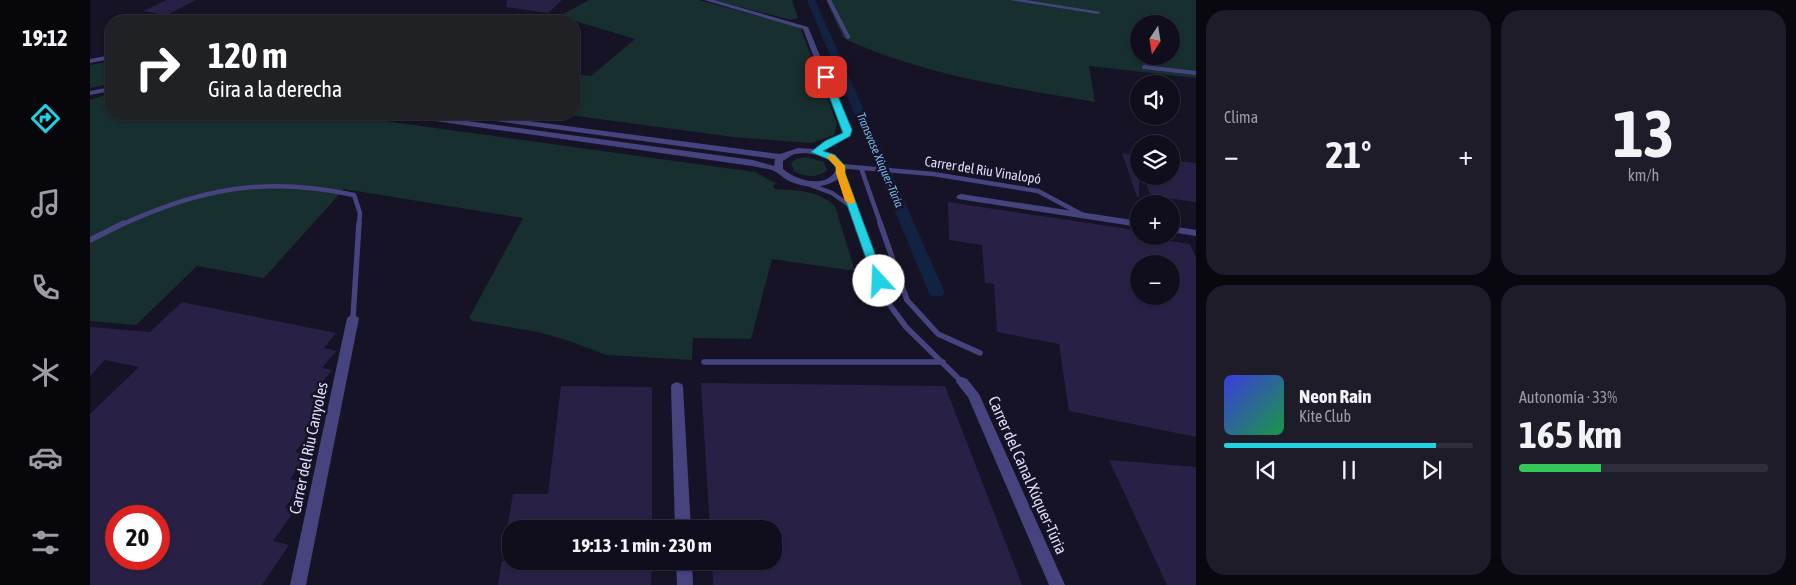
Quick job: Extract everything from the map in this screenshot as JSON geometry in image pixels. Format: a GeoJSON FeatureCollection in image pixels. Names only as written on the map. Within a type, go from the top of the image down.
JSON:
{"type":"FeatureCollection","features":[{"type":"Feature","properties":{"kind":"street"},"geometry":{"type":"LineString","coordinates":[[706,0],[806,28],[847,130],[847,134],[828,143],[816,152]]}},
{"type":"Feature","properties":{"kind":"street"},"geometry":{"type":"LineString","coordinates":[[1013,0],[1098,12]]}},
{"type":"Feature","properties":{"kind":"street"},"geometry":{"type":"LineString","coordinates":[[90,60],[105,58]]}},
{"type":"Feature","properties":{"kind":"street"},"geometry":{"type":"LineString","coordinates":[[91,93],[105,90]]}},
{"type":"Feature","properties":{"kind":"street"},"geometry":{"type":"LineString","coordinates":[[443,120],[754,163],[779,170],[790,178],[806,183],[824,183],[837,177],[840,170],[832,157],[816,152],[796,151],[781,157],[503,120]]}},
{"type":"Feature","properties":{"kind":"street"},"geometry":{"type":"LineString","coordinates":[[779,170],[778,161],[781,157]]}},
{"type":"Feature","properties":{"kind":"street","name":"Carrer del Riu Vinalopó"},"geometry":{"type":"LineString","coordinates":[[961,197],[1130,223]]}},
{"type":"Feature","properties":{"kind":"street"},"geometry":{"type":"LineString","coordinates":[[1180,230],[1196,233]]}},
{"type":"Feature","properties":{"kind":"street","name":"Carrer del Riu Canyoles"},"geometry":{"type":"LineString","coordinates":[[298,585],[353,318]]}},
{"type":"Feature","properties":{"kind":"street","name":"Carrer del Canal Xúquer-Túria"},"geometry":{"type":"LineString","coordinates":[[962,382],[973,394],[1057,585]]}},
{"type":"Feature","properties":{"kind":"street"},"geometry":{"type":"LineString","coordinates":[[677,387],[683,520]]}},
{"type":"Feature","properties":{"kind":"street"},"geometry":{"type":"LineString","coordinates":[[684,570],[685,585]]}},
{"type":"Feature","properties":{"kind":"lane"},"geometry":{"type":"LineString","coordinates":[[829,0],[848,37]]}},
{"type":"Feature","properties":{"kind":"lane"},"geometry":{"type":"LineString","coordinates":[[1144,67],[1196,73]]}},
{"type":"Feature","properties":{"kind":"lane"},"geometry":{"type":"LineString","coordinates":[[864,168],[907,300],[938,334],[980,353]]}},
{"type":"Feature","properties":{"kind":"lane","name":"Carrer del Riu Vinalopó"},"geometry":{"type":"LineString","coordinates":[[840,170],[864,168],[902,173],[933,174],[1038,191],[1084,215]]}},
{"type":"Feature","properties":{"kind":"lane"},"geometry":{"type":"LineString","coordinates":[[840,170],[886,300],[906,327],[944,362],[962,382]]}},
{"type":"Feature","properties":{"kind":"lane"},"geometry":{"type":"LineString","coordinates":[[806,183],[832,193],[852,207]]}},
{"type":"Feature","properties":{"kind":"lane"},"geometry":{"type":"LineString","coordinates":[[90,240],[152,211],[183,200],[222,191],[261,186],[297,185],[354,195],[360,213],[353,318]]}},
{"type":"Feature","properties":{"kind":"lane"},"geometry":{"type":"LineString","coordinates":[[704,362],[944,362]]}},
{"type":"Feature","properties":{"kind":"green space"},"geometry":{"type":"Polygon","coordinates":[[[589,0],[699,0],[800,27],[837,124],[834,135],[811,143],[733,137],[580,116],[580,75],[591,76],[635,39],[580,22],[580,15],[561,15],[589,0]]]}},
{"type":"Feature","properties":{"kind":"green space"},"geometry":{"type":"Polygon","coordinates":[[[713,0],[792,0],[798,18],[791,20],[713,0]]]}},
{"type":"Feature","properties":{"kind":"green space"},"geometry":{"type":"Polygon","coordinates":[[[826,0],[1196,0],[1196,78],[1089,66],[1095,102],[969,79],[908,63],[843,37],[826,0]]]}},
{"type":"Feature","properties":{"kind":"green space"},"geometry":{"type":"Polygon","coordinates":[[[105,62],[105,85],[90,88],[90,65],[105,62]]]}},
{"type":"Feature","properties":{"kind":"green space"},"geometry":{"type":"Polygon","coordinates":[[[105,95],[105,120],[378,120],[755,172],[777,184],[773,185],[775,189],[815,194],[835,206],[855,271],[772,259],[751,339],[693,338],[692,360],[607,355],[538,332],[473,321],[469,318],[523,218],[344,189],[264,278],[197,266],[136,325],[90,321],[90,100],[105,95]]]}},
{"type":"Feature","properties":{"kind":"green space"},"geometry":{"type":"Polygon","coordinates":[[[805,157],[824,162],[827,170],[815,176],[802,175],[794,171],[791,163],[796,159],[805,157]]]}},
{"type":"Feature","properties":{"kind":"building"},"geometry":{"type":"Polygon","coordinates":[[[167,0],[196,0],[167,15],[143,11],[167,0]]]}},
{"type":"Feature","properties":{"kind":"building"},"geometry":{"type":"Polygon","coordinates":[[[507,0],[562,0],[548,13],[506,7],[507,0]]]}},
{"type":"Feature","properties":{"kind":"building"},"geometry":{"type":"Polygon","coordinates":[[[1122,153],[1130,154],[1130,176],[1122,153]]]}},
{"type":"Feature","properties":{"kind":"building"},"geometry":{"type":"Polygon","coordinates":[[[1180,161],[1196,163],[1196,202],[1180,200],[1180,195],[1151,195],[1147,185],[1180,185],[1180,161]]]}},
{"type":"Feature","properties":{"kind":"building"},"geometry":{"type":"Polygon","coordinates":[[[1133,185],[1139,185],[1139,195],[1136,195],[1133,185]]]}},
{"type":"Feature","properties":{"kind":"building"},"geometry":{"type":"Polygon","coordinates":[[[948,202],[1130,229],[1130,245],[1180,245],[1180,242],[1190,244],[1196,258],[1196,437],[1069,411],[1059,344],[997,332],[994,284],[985,283],[982,245],[949,240],[948,202]]]}},
{"type":"Feature","properties":{"kind":"building"},"geometry":{"type":"Polygon","coordinates":[[[182,302],[336,333],[324,348],[336,351],[322,368],[332,370],[311,396],[324,399],[318,407],[321,408],[312,420],[318,422],[295,452],[307,455],[290,479],[303,482],[285,508],[295,510],[273,541],[289,545],[262,585],[90,585],[90,414],[139,367],[105,360],[90,376],[90,327],[150,332],[182,302]]]}},
{"type":"Feature","properties":{"kind":"building"},"geometry":{"type":"Polygon","coordinates":[[[701,383],[945,386],[1022,585],[713,585],[712,570],[782,570],[782,520],[709,520],[701,383]]]}},
{"type":"Feature","properties":{"kind":"building"},"geometry":{"type":"Polygon","coordinates":[[[561,386],[652,387],[652,520],[509,520],[513,494],[548,494],[561,386]]]}},
{"type":"Feature","properties":{"kind":"building"},"geometry":{"type":"Polygon","coordinates":[[[1109,460],[1196,467],[1196,585],[1167,585],[1109,460]]]}},
{"type":"Feature","properties":{"kind":"building"},"geometry":{"type":"Polygon","coordinates":[[[502,561],[502,570],[652,570],[651,585],[498,585],[502,561]]]}},
{"type":"Feature","properties":{"kind":"waterway","name":"Transvase Xùquer-Tùria"},"geometry":{"type":"LineString","coordinates":[[811,0],[937,293]]}},
{"type":"Feature","properties":{"kind":"slow traffic"},"geometry":{"type":"LineString","coordinates":[[832,157],[840,166],[840,173],[850,201]]}},
{"type":"Feature","properties":{"kind":"route"},"geometry":{"type":"LineString","coordinates":[[826,77],[847,134],[840,139],[828,143],[816,152],[832,157],[840,166],[840,173],[879,281]]}}]}
